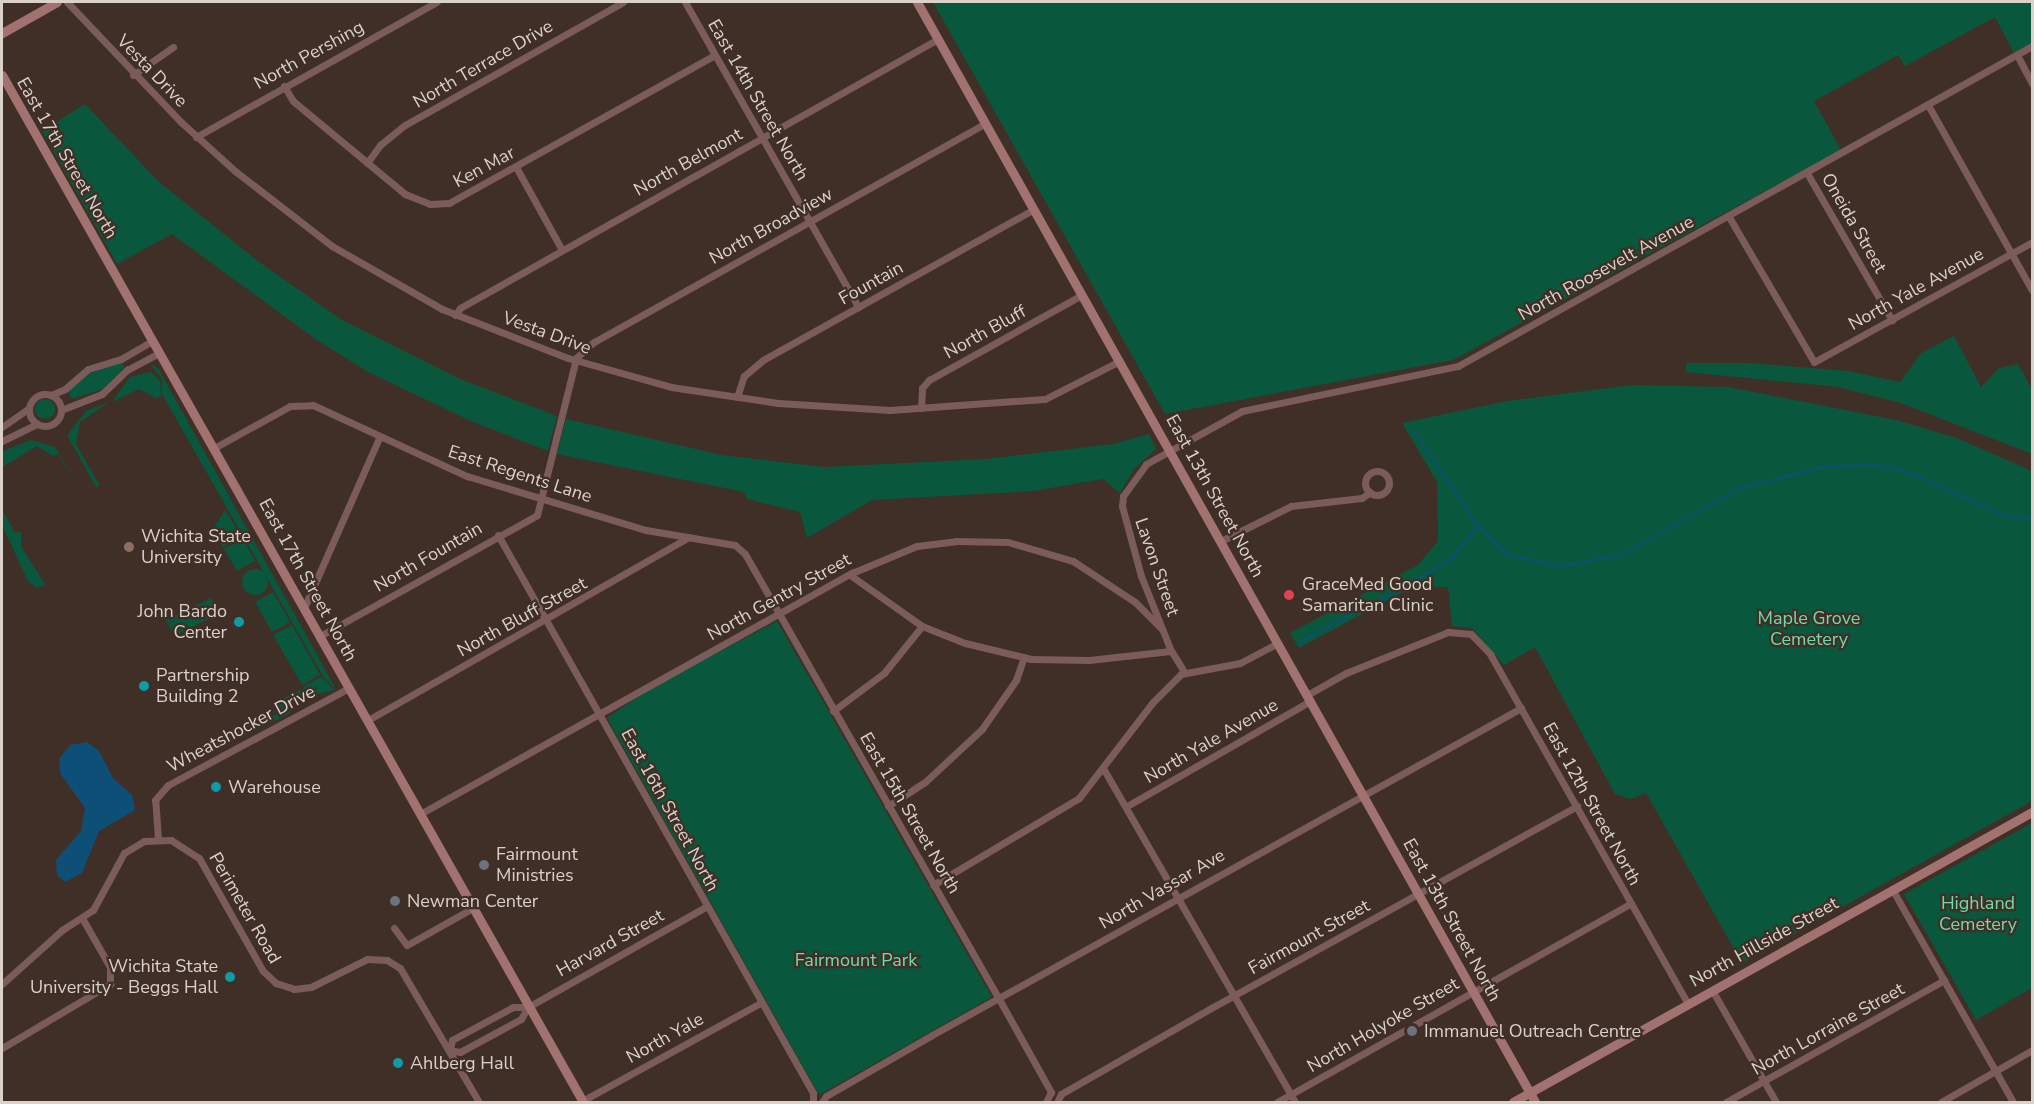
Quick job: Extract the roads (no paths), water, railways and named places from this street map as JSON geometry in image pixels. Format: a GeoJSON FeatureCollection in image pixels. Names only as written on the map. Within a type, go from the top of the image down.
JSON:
{"type":"FeatureCollection","features":[{"type":"Feature","properties":{"kind":"main road"},"geometry":{"type":"LineString","coordinates":[[2,33],[57,2]]}},
{"type":"Feature","properties":{"kind":"main road","name":"East 13th Street North"},"geometry":{"type":"LineString","coordinates":[[917,2],[1308,698],[1421,893],[1532,1098]]}},
{"type":"Feature","properties":{"kind":"main road","name":"East 17th Street North"},"geometry":{"type":"LineString","coordinates":[[2,75],[583,1102]]}},
{"type":"Feature","properties":{"kind":"main road","name":"North Hillside Street"},"geometry":{"type":"LineString","coordinates":[[1513,1102],[1532,1098],[1712,990],[2032,812]]}},
{"type":"Feature","properties":{"kind":"street","name":"Vesta Drive"},"geometry":{"type":"LineString","coordinates":[[67,2],[132,75],[196,137],[332,246],[389,282],[455,315],[576,360],[671,387],[737,397],[921,408],[1045,399],[1120,362]]}},
{"type":"Feature","properties":{"kind":"street","name":"North Pershing"},"geometry":{"type":"LineString","coordinates":[[196,137],[426,4],[437,2]]}},
{"type":"Feature","properties":{"kind":"street","name":"North Terrace Drive"},"geometry":{"type":"LineString","coordinates":[[367,163],[380,145],[405,125],[623,2]]}},
{"type":"Feature","properties":{"kind":"street","name":"East 14th Street North"},"geometry":{"type":"LineString","coordinates":[[685,2],[858,307]]}},
{"type":"Feature","properties":{"kind":"street","name":"North Belmont"},"geometry":{"type":"LineString","coordinates":[[455,315],[562,250],[938,39]]}},
{"type":"Feature","properties":{"kind":"street"},"geometry":{"type":"LineString","coordinates":[[132,75],[173,46]]}},
{"type":"Feature","properties":{"kind":"street","name":"North Roosevelt Avenue"},"geometry":{"type":"LineString","coordinates":[[1169,450],[1242,411],[1458,366],[1808,173],[2032,46]]}},
{"type":"Feature","properties":{"kind":"street","name":"Ken Mar"},"geometry":{"type":"LineString","coordinates":[[284,86],[292,101],[405,194],[430,204],[449,203],[715,55]]}},
{"type":"Feature","properties":{"kind":"street"},"geometry":{"type":"LineString","coordinates":[[2017,55],[2032,83]]}},
{"type":"Feature","properties":{"kind":"street"},"geometry":{"type":"LineString","coordinates":[[1928,105],[2032,290]]}},
{"type":"Feature","properties":{"kind":"street","name":"North Broadview"},"geometry":{"type":"LineString","coordinates":[[576,360],[594,342],[986,123]]}},
{"type":"Feature","properties":{"kind":"street"},"geometry":{"type":"LineString","coordinates":[[516,167],[562,250]]}},
{"type":"Feature","properties":{"kind":"street","name":"Oneida Street"},"geometry":{"type":"LineString","coordinates":[[1808,173],[1892,320]]}},
{"type":"Feature","properties":{"kind":"street","name":"Fountain"},"geometry":{"type":"LineString","coordinates":[[737,397],[752,367],[1034,209]]}},
{"type":"Feature","properties":{"kind":"street","name":"North Yale Avenue"},"geometry":{"type":"LineString","coordinates":[[1729,217],[1814,362],[2032,242]]}},
{"type":"Feature","properties":{"kind":"street","name":"North Bluff"},"geometry":{"type":"LineString","coordinates":[[921,408],[922,388],[929,380],[1082,295]]}},
{"type":"Feature","properties":{"kind":"street"},"geometry":{"type":"LineString","coordinates":[[2,427],[29,408],[37,396],[65,389],[88,369],[121,359],[152,341]]}},
{"type":"Feature","properties":{"kind":"street"},"geometry":{"type":"LineString","coordinates":[[2,441],[37,424],[53,424],[61,410],[102,394],[127,370],[159,353]]}},
{"type":"Feature","properties":{"kind":"street"},"geometry":{"type":"LineString","coordinates":[[542,499],[576,360]]}},
{"type":"Feature","properties":{"kind":"street"},"geometry":{"type":"LineString","coordinates":[[51,394],[61,410]]}},
{"type":"Feature","properties":{"kind":"street","name":"East Regents Lane"},"geometry":{"type":"LineString","coordinates":[[214,448],[301,404],[321,408],[379,438],[466,476],[646,530],[737,547]]}},
{"type":"Feature","properties":{"kind":"street"},"geometry":{"type":"LineString","coordinates":[[29,408],[37,424]]}},
{"type":"Feature","properties":{"kind":"street"},"geometry":{"type":"LineString","coordinates":[[304,608],[379,438]]}},
{"type":"Feature","properties":{"kind":"street","name":"Lavon Street"},"geometry":{"type":"LineString","coordinates":[[1169,450],[1146,464],[1123,496],[1122,506],[1141,576],[1171,651],[1185,673]]}},
{"type":"Feature","properties":{"kind":"street"},"geometry":{"type":"LineString","coordinates":[[1221,541],[1291,506],[1362,498],[1370,492]]}},
{"type":"Feature","properties":{"kind":"street","name":"North Fountain"},"geometry":{"type":"LineString","coordinates":[[320,636],[537,515],[542,499]]}},
{"type":"Feature","properties":{"kind":"street","name":"East 16th Street North"},"geometry":{"type":"LineString","coordinates":[[498,535],[818,1102]]}},
{"type":"Feature","properties":{"kind":"street","name":"North Bluff Street"},"geometry":{"type":"LineString","coordinates":[[368,720],[689,537]]}},
{"type":"Feature","properties":{"kind":"street","name":"North Gentry Street"},"geometry":{"type":"LineString","coordinates":[[420,814],[850,574],[917,546],[1008,542],[1088,569],[1135,602],[1163,630]]}},
{"type":"Feature","properties":{"kind":"street","name":"East 15th Street North"},"geometry":{"type":"LineString","coordinates":[[737,547],[779,614],[999,999],[1053,1100]]}},
{"type":"Feature","properties":{"kind":"street"},"geometry":{"type":"LineString","coordinates":[[850,574],[922,626],[965,643],[1024,657],[1089,660],[1171,651]]}},
{"type":"Feature","properties":{"kind":"street"},"geometry":{"type":"LineString","coordinates":[[833,711],[884,674],[922,626]]}},
{"type":"Feature","properties":{"kind":"street","name":"North Yale Avenue"},"geometry":{"type":"LineString","coordinates":[[1127,806],[1346,673],[1448,632],[1459,633]]}},
{"type":"Feature","properties":{"kind":"street","name":"East 12th Street North"},"geometry":{"type":"LineString","coordinates":[[1459,633],[1471,634],[1490,654],[1688,1004]]}},
{"type":"Feature","properties":{"kind":"street"},"geometry":{"type":"LineString","coordinates":[[933,885],[1079,798],[1153,702],[1185,673],[1240,663],[1278,643]]}},
{"type":"Feature","properties":{"kind":"street"},"geometry":{"type":"LineString","coordinates":[[888,806],[925,782],[982,729],[1016,680],[1024,657]]}},
{"type":"Feature","properties":{"kind":"street","name":"Wheatshocker Drive"},"geometry":{"type":"LineString","coordinates":[[158,839],[155,800],[168,785],[349,688]]}},
{"type":"Feature","properties":{"kind":"street","name":"North Vassar Ave"},"geometry":{"type":"LineString","coordinates":[[818,1102],[1179,897],[1521,708]]}},
{"type":"Feature","properties":{"kind":"street"},"geometry":{"type":"LineString","coordinates":[[1103,768],[1127,806],[1295,1102]]}},
{"type":"Feature","properties":{"kind":"street","name":"Fairmount Street"},"geometry":{"type":"LineString","coordinates":[[1053,1100],[1234,995],[1576,806]]}},
{"type":"Feature","properties":{"kind":"street"},"geometry":{"type":"LineString","coordinates":[[2,984],[49,940],[82,918],[101,899],[121,855],[136,844],[158,839]]}},
{"type":"Feature","properties":{"kind":"street","name":"Perimeter Road"},"geometry":{"type":"LineString","coordinates":[[158,839],[178,842],[196,854],[272,981],[291,989],[306,988],[359,961],[387,960],[410,978],[479,1102]]}},
{"type":"Feature","properties":{"kind":"street"},"geometry":{"type":"LineString","coordinates":[[1892,889],[2013,1102]]}},
{"type":"Feature","properties":{"kind":"street","name":"North Holyoke Street"},"geometry":{"type":"LineString","coordinates":[[1277,1102],[1630,904]]}},
{"type":"Feature","properties":{"kind":"street","name":"Harvard Street"},"geometry":{"type":"LineString","coordinates":[[528,1006],[707,906]]}},
{"type":"Feature","properties":{"kind":"street"},"geometry":{"type":"LineString","coordinates":[[394,928],[407,945],[473,908]]}},
{"type":"Feature","properties":{"kind":"street"},"geometry":{"type":"LineString","coordinates":[[2,1048],[110,984],[110,967],[82,918]]}},
{"type":"Feature","properties":{"kind":"street","name":"North Lorraine Street"},"geometry":{"type":"LineString","coordinates":[[1726,1102],[1944,980]]}},
{"type":"Feature","properties":{"kind":"street"},"geometry":{"type":"LineString","coordinates":[[1712,990],[1776,1102]]}},
{"type":"Feature","properties":{"kind":"street","name":"North Yale"},"geometry":{"type":"LineString","coordinates":[[583,1102],[762,1002]]}},
{"type":"Feature","properties":{"kind":"street"},"geometry":{"type":"LineString","coordinates":[[528,1006],[521,1019],[460,1052],[450,1050],[452,1040],[513,1007],[528,1006]]}},
{"type":"Feature","properties":{"kind":"street"},"geometry":{"type":"LineString","coordinates":[[1941,1102],[2032,1050]]}},
{"type":"Feature","properties":{"kind":"water"},"geometry":{"type":"Polygon","coordinates":[[[87,742],[99,751],[113,778],[132,795],[135,810],[99,831],[82,873],[65,882],[57,875],[56,860],[81,831],[85,808],[60,773],[59,759],[70,745],[87,742]]]}},
{"type":"Feature","properties":{"kind":"waterway"},"geometry":{"type":"LineString","coordinates":[[1413,430],[1476,523],[1508,555],[1561,566],[1621,555],[1740,488],[1828,466],[1874,465],[1905,471],[2006,516],[2032,519]]}},
{"type":"Feature","properties":{"kind":"waterway"},"geometry":{"type":"LineString","coordinates":[[1300,642],[1431,572],[1452,558],[1478,526]]}},
{"type":"Feature","properties":{"kind":"place","name":"Wichita State University"},"geometry":{"type":"Point","coordinates":[129,547]}},
{"type":"Feature","properties":{"kind":"place","name":"GraceMed Good Samaritan Clinic"},"geometry":{"type":"Point","coordinates":[1289,595]}},
{"type":"Feature","properties":{"kind":"place","name":"John Bardo Center"},"geometry":{"type":"Point","coordinates":[239,622]}},
{"type":"Feature","properties":{"kind":"place","name":"Partnership Building 2"},"geometry":{"type":"Point","coordinates":[144,686]}},
{"type":"Feature","properties":{"kind":"place","name":"Warehouse"},"geometry":{"type":"Point","coordinates":[216,787]}},
{"type":"Feature","properties":{"kind":"place","name":"Fairmount Ministries"},"geometry":{"type":"Point","coordinates":[484,865]}},
{"type":"Feature","properties":{"kind":"place","name":"Newman Center"},"geometry":{"type":"Point","coordinates":[395,901]}},
{"type":"Feature","properties":{"kind":"place","name":"Wichita State University - Beggs Hall"},"geometry":{"type":"Point","coordinates":[230,977]}},
{"type":"Feature","properties":{"kind":"place","name":"Immanuel Outreach Centre"},"geometry":{"type":"Point","coordinates":[1412,1031]}},
{"type":"Feature","properties":{"kind":"place","name":"Ahlberg Hall"},"geometry":{"type":"Point","coordinates":[398,1063]}},
{"type":"Feature","properties":{"kind":"park label","name":"Maple Grove Cemetery"},"geometry":{"type":"Point","coordinates":[1809,629]}},
{"type":"Feature","properties":{"kind":"park label","name":"Highland Cemetery"},"geometry":{"type":"Point","coordinates":[1978,914]}},
{"type":"Feature","properties":{"kind":"park label","name":"Fairmount Park"},"geometry":{"type":"Point","coordinates":[856,960]}}]}
